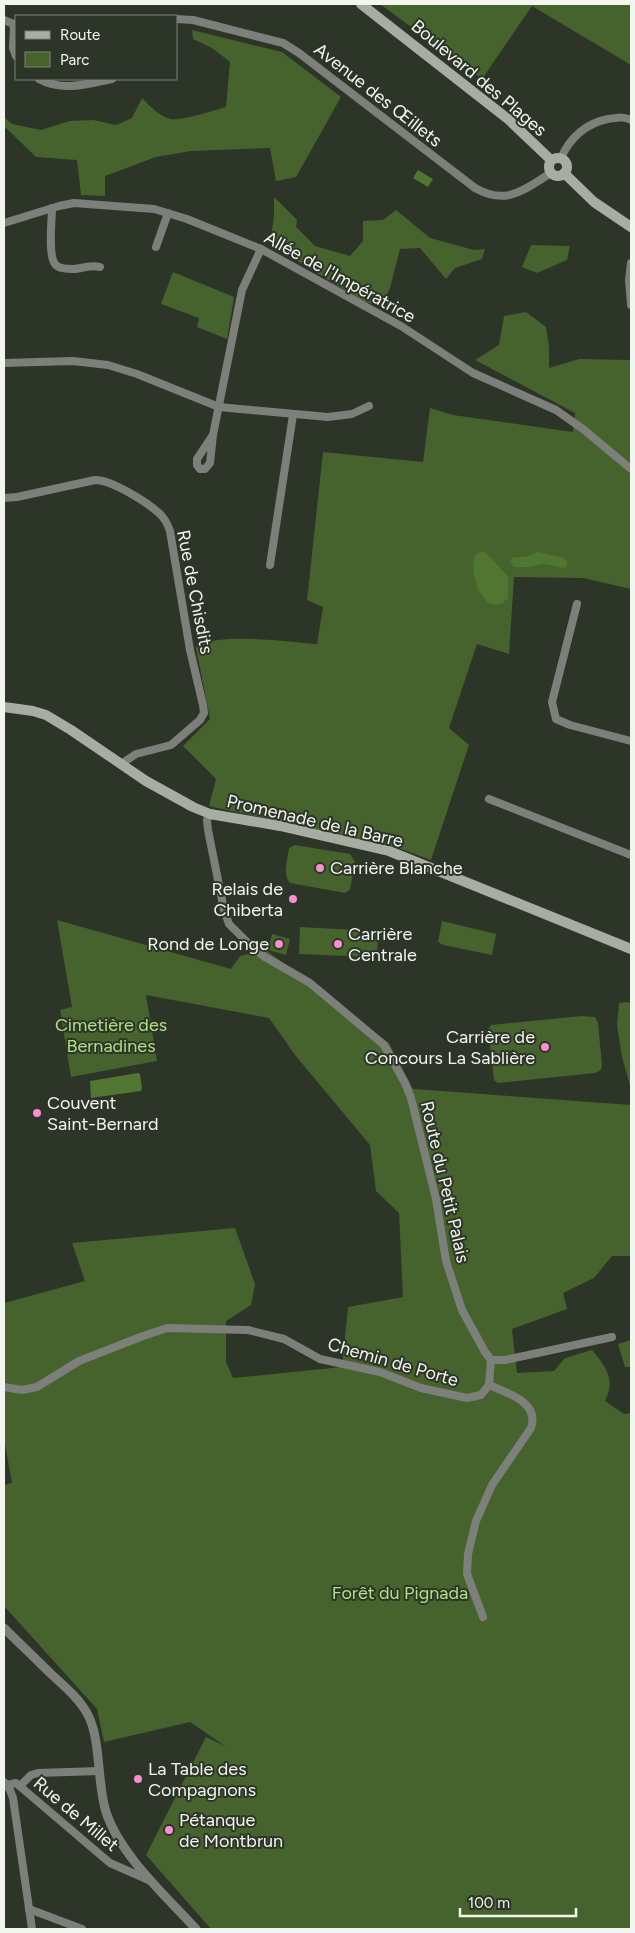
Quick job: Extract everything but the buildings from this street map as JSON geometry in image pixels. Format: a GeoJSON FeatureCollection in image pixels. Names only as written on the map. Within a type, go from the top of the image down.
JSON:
{"type":"FeatureCollection","features":[{"type":"Feature","properties":{"kind":"main road","name":"Boulevard des Plages"},"geometry":{"type":"LineString","coordinates":[[361,4],[556,159]]}},
{"type":"Feature","properties":{"kind":"main road"},"geometry":{"type":"LineString","coordinates":[[556,159],[566,163],[567,167],[564,173],[557,176],[551,173],[548,166],[556,159]]}},
{"type":"Feature","properties":{"kind":"main road"},"geometry":{"type":"LineString","coordinates":[[564,173],[594,202],[631,227]]}},
{"type":"Feature","properties":{"kind":"main road","name":"Promenade de la Barre"},"geometry":{"type":"LineString","coordinates":[[4,707],[46,715],[154,785],[193,807],[210,814],[280,826],[390,851],[631,949]]}},
{"type":"Feature","properties":{"kind":"street","name":"Avenue des Œillets"},"geometry":{"type":"LineString","coordinates":[[178,19],[193,20],[283,43],[300,53],[475,188],[487,194],[503,196],[515,194],[527,189],[551,173]]}},
{"type":"Feature","properties":{"kind":"street"},"geometry":{"type":"LineString","coordinates":[[4,20],[15,24],[12,48],[15,54]]}},
{"type":"Feature","properties":{"kind":"street"},"geometry":{"type":"LineString","coordinates":[[42,80],[58,86],[72,87],[107,80]]}},
{"type":"Feature","properties":{"kind":"street"},"geometry":{"type":"LineString","coordinates":[[556,159],[573,138],[589,125],[598,121],[624,117],[631,120]]}},
{"type":"Feature","properties":{"kind":"street","name":"Allée de l'Impératrice"},"geometry":{"type":"LineString","coordinates":[[4,222],[74,203],[154,209],[187,219],[261,249],[401,326],[473,372],[556,410],[583,429],[631,469]]}},
{"type":"Feature","properties":{"kind":"street"},"geometry":{"type":"LineString","coordinates":[[52,208],[51,254],[54,264],[59,268],[100,267]]}},
{"type":"Feature","properties":{"kind":"street"},"geometry":{"type":"LineString","coordinates":[[156,247],[168,213]]}},
{"type":"Feature","properties":{"kind":"street"},"geometry":{"type":"LineString","coordinates":[[213,436],[242,290],[261,249]]}},
{"type":"Feature","properties":{"kind":"street"},"geometry":{"type":"LineString","coordinates":[[631,263],[629,280],[631,305]]}},
{"type":"Feature","properties":{"kind":"street"},"geometry":{"type":"LineString","coordinates":[[4,363],[73,361],[108,365],[137,374],[219,406],[293,415],[328,418],[352,414],[369,406]]}},
{"type":"Feature","properties":{"kind":"street"},"geometry":{"type":"LineString","coordinates":[[270,565],[293,415]]}},
{"type":"Feature","properties":{"kind":"street","name":"Rue de Chisdits"},"geometry":{"type":"LineString","coordinates":[[4,498],[16,498],[95,480],[103,480],[114,484],[154,509],[161,515],[170,531],[190,650],[204,705],[204,714],[200,720],[171,745],[136,754],[121,764]]}},
{"type":"Feature","properties":{"kind":"street"},"geometry":{"type":"LineString","coordinates":[[577,604],[552,702],[556,719],[570,725],[631,741]]}},
{"type":"Feature","properties":{"kind":"street"},"geometry":{"type":"LineString","coordinates":[[489,798],[631,855]]}},
{"type":"Feature","properties":{"kind":"street","name":"Route du Petit Palais"},"geometry":{"type":"LineString","coordinates":[[210,814],[208,830],[224,910],[229,924],[258,952],[310,983],[384,1044],[405,1083],[411,1098],[436,1199],[446,1261],[462,1310],[491,1360]]}},
{"type":"Feature","properties":{"kind":"street","name":"Chemin de Porte"},"geometry":{"type":"LineString","coordinates":[[4,1387],[22,1390],[37,1387],[79,1361],[167,1328],[248,1330],[284,1338],[320,1359],[380,1372],[421,1388],[466,1398],[481,1395],[489,1385]]}},
{"type":"Feature","properties":{"kind":"street"},"geometry":{"type":"LineString","coordinates":[[482,1617],[468,1574],[468,1554],[476,1522],[492,1485],[534,1421],[531,1409],[522,1401],[489,1385],[491,1360],[504,1360],[612,1337]]}},
{"type":"Feature","properties":{"kind":"street"},"geometry":{"type":"LineString","coordinates":[[4,1628],[84,1708],[93,1729],[106,1813],[119,1841],[196,1929]]}},
{"type":"Feature","properties":{"kind":"street"},"geometry":{"type":"LineString","coordinates":[[20,1786],[31,1775],[38,1773],[99,1771]]}},
{"type":"Feature","properties":{"kind":"street"},"geometry":{"type":"LineString","coordinates":[[5,1783],[13,1798],[32,1929]]}},
{"type":"Feature","properties":{"kind":"street","name":"Rue de Millet"},"geometry":{"type":"LineString","coordinates":[[5,1783],[16,1783],[20,1786],[110,1863],[154,1882]]}},
{"type":"Feature","properties":{"kind":"street"},"geometry":{"type":"LineString","coordinates":[[29,1909],[82,1929]]}},
{"type":"Feature","properties":{"kind":"green space"},"geometry":{"type":"Polygon","coordinates":[[[380,4],[631,4],[631,65],[532,6],[482,79],[380,4]]]}},
{"type":"Feature","properties":{"kind":"green space"},"geometry":{"type":"Polygon","coordinates":[[[192,30],[282,52],[341,97],[296,177],[276,181],[270,148],[191,151],[156,157],[105,176],[105,196],[81,195],[77,160],[36,157],[4,126],[4,117],[12,124],[41,130],[70,121],[93,120],[116,125],[132,118],[142,98],[159,114],[171,119],[190,117],[226,107],[230,62],[212,48],[193,39],[192,30]]]}},
{"type":"Feature","properties":{"kind":"green space"},"geometry":{"type":"Polygon","coordinates":[[[274,197],[297,220],[296,227],[315,246],[350,256],[363,241],[363,221],[383,220],[396,210],[430,238],[474,250],[485,249],[482,259],[455,268],[446,279],[420,248],[400,249],[390,288],[381,307],[361,300],[270,244],[274,216],[274,197]]]}},
{"type":"Feature","properties":{"kind":"green space"},"geometry":{"type":"Polygon","coordinates":[[[531,245],[570,246],[567,260],[537,273],[522,267],[531,245]]]}},
{"type":"Feature","properties":{"kind":"green space"},"geometry":{"type":"Polygon","coordinates":[[[173,272],[234,297],[227,339],[197,327],[199,318],[161,304],[173,272]]]}},
{"type":"Feature","properties":{"kind":"green space"},"geometry":{"type":"Polygon","coordinates":[[[526,312],[546,327],[549,347],[549,368],[579,359],[631,360],[631,589],[583,578],[514,577],[509,654],[477,644],[449,728],[469,745],[431,860],[393,846],[209,806],[216,779],[183,746],[210,719],[196,648],[205,643],[235,639],[317,644],[323,607],[307,600],[323,452],[423,462],[430,408],[453,415],[573,432],[575,413],[475,360],[499,345],[504,316],[526,312]]]}},
{"type":"Feature","properties":{"kind":"green space","name":"Carrière Blanche"},"geometry":{"type":"Polygon","coordinates":[[[295,845],[350,854],[355,862],[350,890],[345,893],[290,883],[286,875],[286,866],[289,848],[295,845]]]}},
{"type":"Feature","properties":{"kind":"green space","name":"Forêt du Pignada"},"geometry":{"type":"Polygon","coordinates":[[[57,920],[231,969],[240,956],[266,950],[389,1043],[413,1089],[631,1105],[631,1256],[612,1256],[594,1278],[563,1293],[567,1309],[512,1329],[517,1373],[554,1371],[565,1358],[592,1350],[608,1374],[610,1386],[605,1401],[624,1414],[631,1413],[631,1929],[211,1929],[146,1855],[206,1737],[225,1746],[190,1722],[104,1742],[97,1709],[4,1606],[4,1485],[12,1483],[4,1439],[4,1303],[85,1281],[72,1243],[235,1228],[255,1284],[251,1305],[226,1321],[226,1362],[233,1378],[342,1367],[348,1307],[403,1297],[399,1213],[376,1191],[370,1145],[295,1055],[269,1018],[146,995],[157,1061],[71,1077],[60,1010],[72,1007],[57,920]]]}},
{"type":"Feature","properties":{"kind":"green space"},"geometry":{"type":"Polygon","coordinates":[[[442,921],[496,934],[492,955],[443,945],[438,942],[442,921]]]}},
{"type":"Feature","properties":{"kind":"green space","name":"Carrière Centrale"},"geometry":{"type":"Polygon","coordinates":[[[300,927],[375,931],[378,935],[377,954],[373,957],[299,954],[300,927]]]}},
{"type":"Feature","properties":{"kind":"green space","name":"Rond de Longe"},"geometry":{"type":"Polygon","coordinates":[[[272,934],[290,939],[286,955],[268,950],[272,934]]]}},
{"type":"Feature","properties":{"kind":"green space"},"geometry":{"type":"Polygon","coordinates":[[[619,1003],[631,1003],[631,1089],[622,1057],[617,1026],[619,1003]]]}},
{"type":"Feature","properties":{"kind":"green space","name":"Carrière de Concours La Sablière"},"geometry":{"type":"Polygon","coordinates":[[[582,1016],[595,1017],[598,1023],[601,1070],[595,1073],[498,1083],[494,1080],[488,1029],[491,1025],[582,1016]]]}},
{"type":"Feature","properties":{"kind":"green space"},"geometry":{"type":"Polygon","coordinates":[[[631,1340],[631,1367],[625,1367],[618,1344],[631,1340]]]}},
{"type":"Feature","properties":{"kind":"shaded area"},"geometry":{"type":"Polygon","coordinates":[[[418,170],[433,179],[428,187],[413,178],[418,170]]]}},
{"type":"Feature","properties":{"kind":"shaded area"},"geometry":{"type":"Polygon","coordinates":[[[483,551],[508,576],[508,598],[500,604],[486,601],[477,585],[473,566],[474,558],[476,554],[483,551]]]}},
{"type":"Feature","properties":{"kind":"shaded area"},"geometry":{"type":"Polygon","coordinates":[[[537,552],[564,558],[567,561],[567,565],[564,568],[543,564],[530,567],[514,567],[510,561],[513,557],[526,557],[537,552]]]}},
{"type":"Feature","properties":{"kind":"shaded area"},"geometry":{"type":"Polygon","coordinates":[[[140,1074],[141,1091],[91,1098],[90,1081],[140,1074]]]}},
{"type":"Feature","properties":{"kind":"place","name":"Carrière Blanche"},"geometry":{"type":"Point","coordinates":[320,868]}},
{"type":"Feature","properties":{"kind":"place","name":"Relais de Chiberta"},"geometry":{"type":"Point","coordinates":[293,899]}},
{"type":"Feature","properties":{"kind":"place","name":"Rond de Longe"},"geometry":{"type":"Point","coordinates":[279,944]}},
{"type":"Feature","properties":{"kind":"place","name":"Carrière Centrale"},"geometry":{"type":"Point","coordinates":[338,944]}},
{"type":"Feature","properties":{"kind":"place","name":"Carrière de Concours La Sablière"},"geometry":{"type":"Point","coordinates":[545,1047]}},
{"type":"Feature","properties":{"kind":"place","name":"Couvent Saint-Bernard"},"geometry":{"type":"Point","coordinates":[37,1113]}},
{"type":"Feature","properties":{"kind":"place","name":"La Table des Compagnons"},"geometry":{"type":"Point","coordinates":[138,1779]}},
{"type":"Feature","properties":{"kind":"place","name":"Pétanque de Montbrun"},"geometry":{"type":"Point","coordinates":[169,1830]}},
{"type":"Feature","properties":{"kind":"park label","name":"Cimetière des Bernadines"},"geometry":{"type":"Point","coordinates":[111,1035]}}]}
